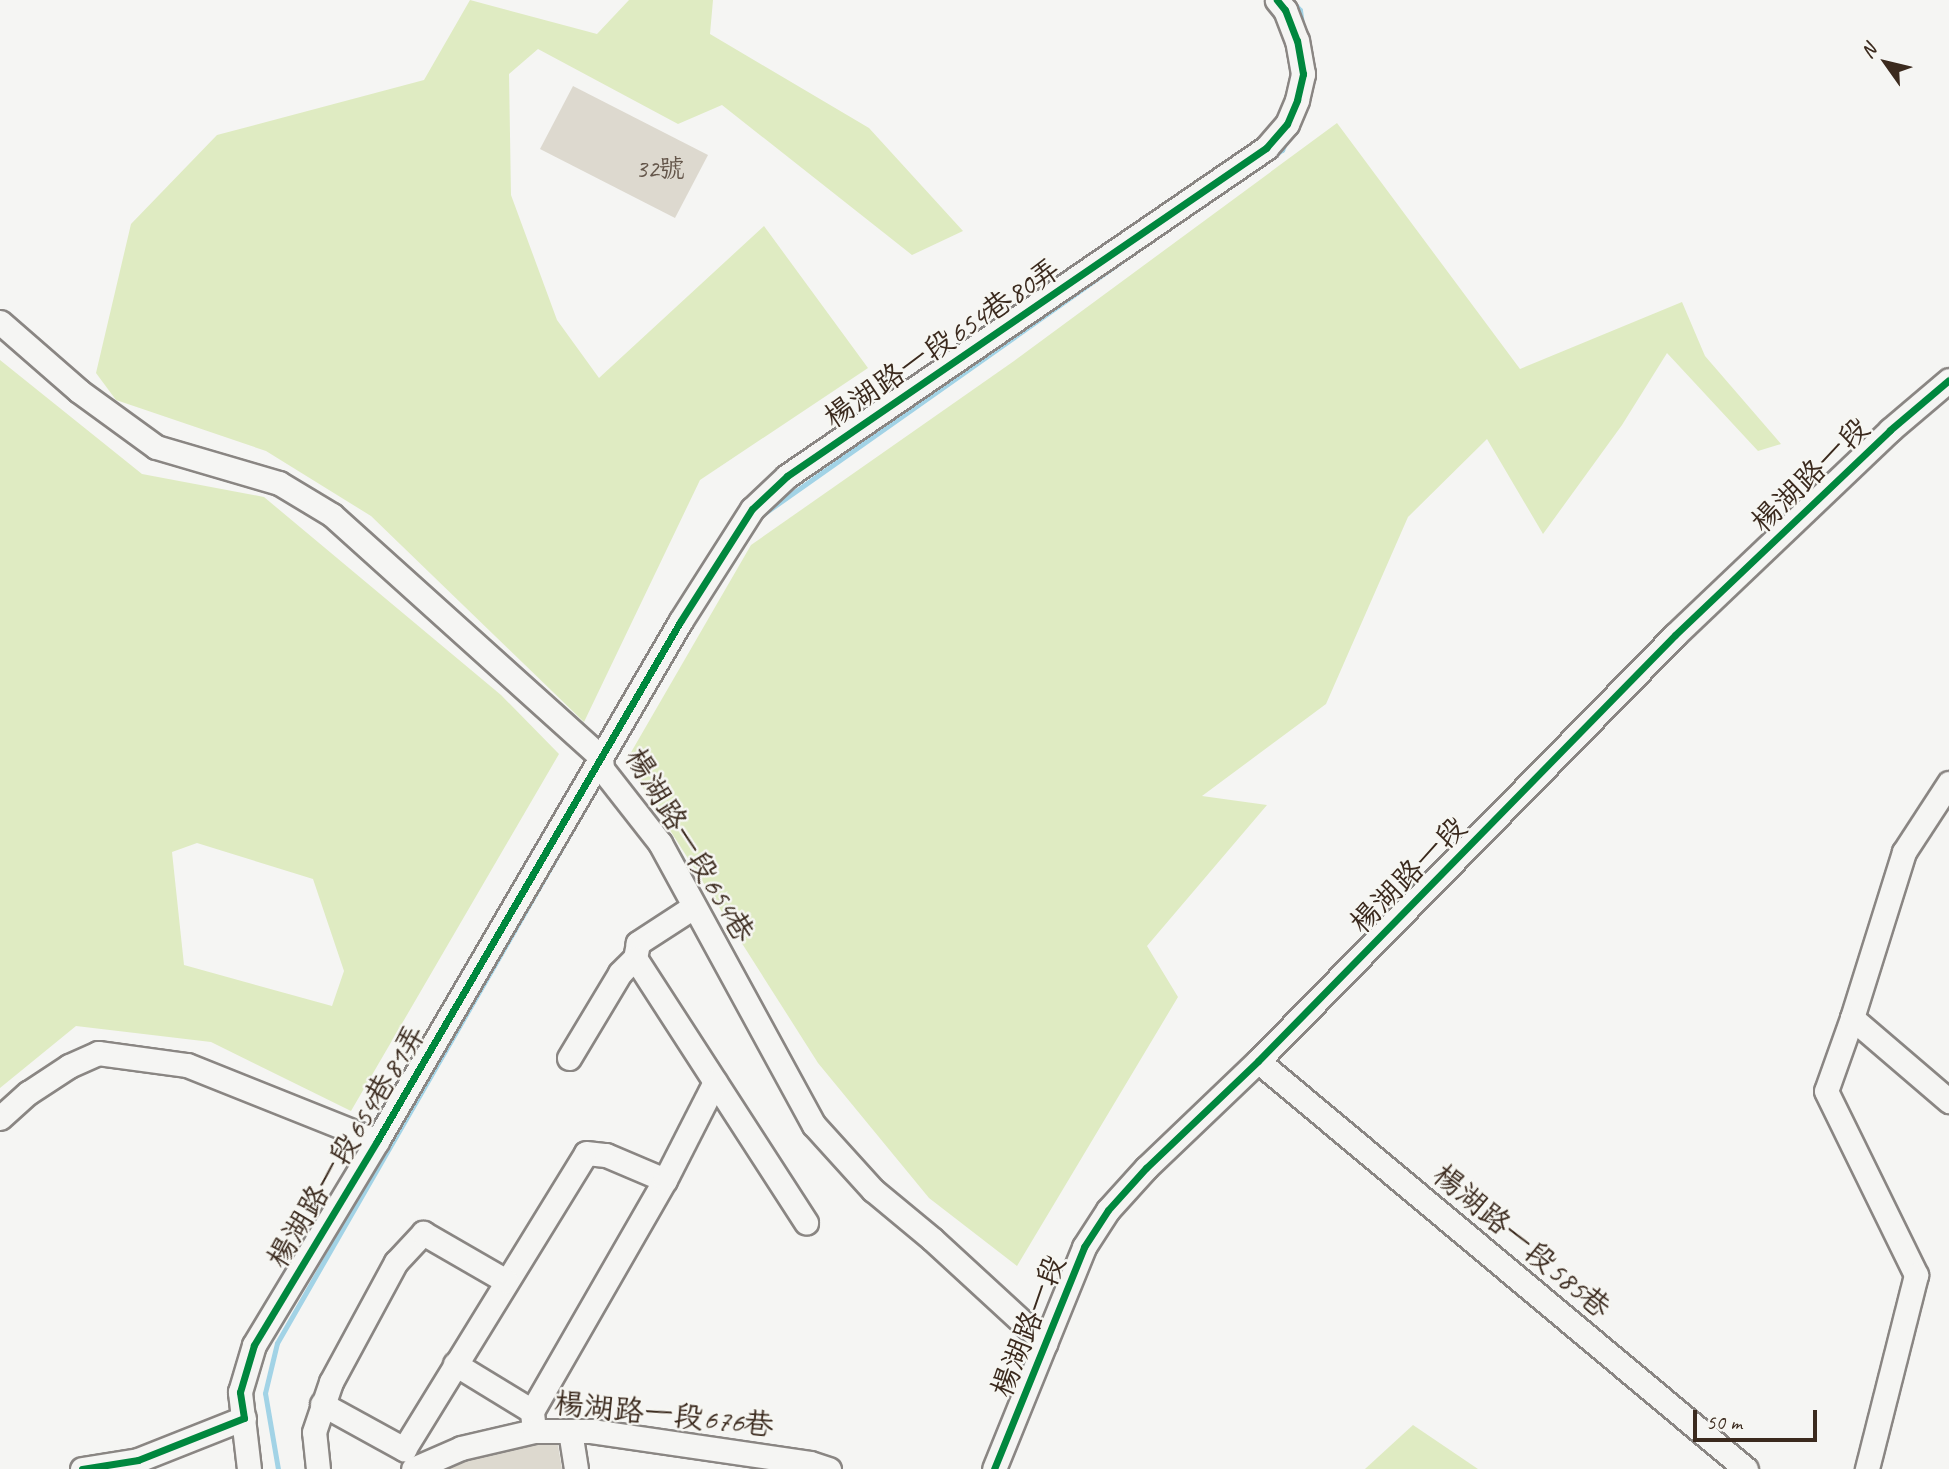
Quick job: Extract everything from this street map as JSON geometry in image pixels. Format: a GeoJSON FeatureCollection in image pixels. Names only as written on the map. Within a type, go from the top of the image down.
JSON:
{"type":"FeatureCollection","features":[{"type":"Feature","properties":{"kind":"street","name":"楊湖路一段654巷80弄"},"geometry":{"type":"LineString","coordinates":[[606,771],[729,543],[752,509],[787,476],[1266,148],[1287,124],[1297,100],[1303,74],[1297,41],[1285,10],[1277,0]]}},
{"type":"Feature","properties":{"kind":"street","name":"楊湖路一段654巷"},"geometry":{"type":"LineString","coordinates":[[0,322],[79,391],[156,447],[279,483],[332,515],[606,771],[660,843],[814,1125],[873,1190],[932,1238],[1045,1343]]}},
{"type":"Feature","properties":{"kind":"street","name":"楊湖路一段"},"geometry":{"type":"LineString","coordinates":[[994,1469],[1084,1247],[1108,1210],[1146,1168],[1258,1061],[1675,635],[1890,430],[1949,380]]}},
{"type":"Feature","properties":{"kind":"street","name":"楊湖路一段654巷81弄"},"geometry":{"type":"LineString","coordinates":[[249,1469],[240,1392],[254,1345],[606,771]]}},
{"type":"Feature","properties":{"kind":"street"},"geometry":{"type":"LineString","coordinates":[[1867,1469],[1916,1275],[1826,1091],[1904,852],[1949,783]]}},
{"type":"Feature","properties":{"kind":"street"},"geometry":{"type":"LineString","coordinates":[[569,1058],[620,974],[635,958],[638,943],[687,911]]}},
{"type":"Feature","properties":{"kind":"street"},"geometry":{"type":"LineString","coordinates":[[635,958],[806,1222]]}},
{"type":"Feature","properties":{"kind":"street"},"geometry":{"type":"LineString","coordinates":[[1852,1018],[1949,1101]]}},
{"type":"Feature","properties":{"kind":"street"},"geometry":{"type":"LineString","coordinates":[[0,1118],[28,1093],[69,1066],[98,1054],[187,1065],[377,1141]]}},
{"type":"Feature","properties":{"kind":"street","name":"楊湖路一段585巷"},"geometry":{"type":"LineString","coordinates":[[1258,1061],[1746,1469]]}},
{"type":"Feature","properties":{"kind":"street"},"geometry":{"type":"LineString","coordinates":[[456,1364],[533,1421],[665,1180],[715,1082]]}},
{"type":"Feature","properties":{"kind":"street"},"geometry":{"type":"LineString","coordinates":[[322,1404],[404,1449],[586,1153],[606,1155],[665,1180]]}},
{"type":"Feature","properties":{"kind":"street"},"geometry":{"type":"LineString","coordinates":[[318,1469],[314,1433],[322,1404],[396,1262],[423,1233],[506,1281]]}},
{"type":"Feature","properties":{"kind":"street"},"geometry":{"type":"LineString","coordinates":[[82,1469],[138,1460],[244,1418]]}},
{"type":"Feature","properties":{"kind":"street","name":"楊湖路一段676巷"},"geometry":{"type":"LineString","coordinates":[[413,1469],[533,1421],[570,1431],[591,1431],[796,1461],[829,1469]]}},
{"type":"Feature","properties":{"kind":"street"},"geometry":{"type":"LineString","coordinates":[[570,1431],[576,1469]]}},
{"type":"Feature","properties":{"kind":"green space"},"geometry":{"type":"Polygon","coordinates":[[[470,0],[597,34],[629,0],[713,0],[710,34],[869,128],[963,231],[912,255],[722,105],[678,124],[538,49],[509,74],[511,195],[557,320],[599,378],[764,226],[868,368],[700,480],[584,722],[371,516],[266,451],[116,400],[96,373],[131,224],[217,135],[424,80],[470,0]]]}},
{"type":"Feature","properties":{"kind":"green space"},"geometry":{"type":"Polygon","coordinates":[[[1337,123],[1520,369],[1682,302],[1705,356],[1781,444],[1758,451],[1667,353],[1622,425],[1543,534],[1487,439],[1408,517],[1326,704],[1202,796],[1267,805],[1147,946],[1178,997],[1017,1266],[929,1198],[818,1063],[626,761],[751,545],[1014,361],[1337,123]]]}},
{"type":"Feature","properties":{"kind":"green space"},"geometry":{"type":"Polygon","coordinates":[[[0,360],[142,474],[264,497],[501,695],[559,754],[351,1111],[211,1042],[76,1026],[0,1088],[0,360]],[[197,843],[172,852],[184,965],[332,1006],[344,971],[313,879],[197,843]]]}},
{"type":"Feature","properties":{"kind":"green space"},"geometry":{"type":"Polygon","coordinates":[[[1413,1425],[1478,1469],[1365,1469],[1413,1425]]]}},
{"type":"Feature","properties":{"kind":"building"},"geometry":{"type":"Polygon","coordinates":[[[573,86],[708,155],[675,218],[540,149],[573,86]]]}},
{"type":"Feature","properties":{"kind":"building"},"geometry":{"type":"Polygon","coordinates":[[[536,1445],[558,1445],[562,1469],[448,1469],[465,1461],[536,1445]]]}},
{"type":"Feature","properties":{"kind":"waterway"},"geometry":{"type":"LineString","coordinates":[[1291,0],[1300,10],[1302,25]]}},
{"type":"Feature","properties":{"kind":"waterway"},"geometry":{"type":"LineString","coordinates":[[1269,159],[1282,150],[1287,138]]}},
{"type":"Feature","properties":{"kind":"waterway"},"geometry":{"type":"LineString","coordinates":[[759,517],[1120,262]]}},
{"type":"Feature","properties":{"kind":"waterway"},"geometry":{"type":"LineString","coordinates":[[278,1469],[265,1393],[277,1343],[587,804]]}},
{"type":"Feature","properties":{"kind":"cycle path"},"geometry":{"type":"LineString","coordinates":[[82,1469],[138,1460],[244,1418],[240,1392],[254,1345],[377,1141],[680,622],[752,509],[787,476],[1266,148],[1287,124],[1297,100],[1303,74],[1297,41],[1285,10],[1277,0]]}},
{"type":"Feature","properties":{"kind":"cycle path"},"geometry":{"type":"LineString","coordinates":[[994,1469],[1084,1247],[1108,1210],[1146,1168],[1258,1061],[1675,635],[1890,430],[1949,380]]}}]}
